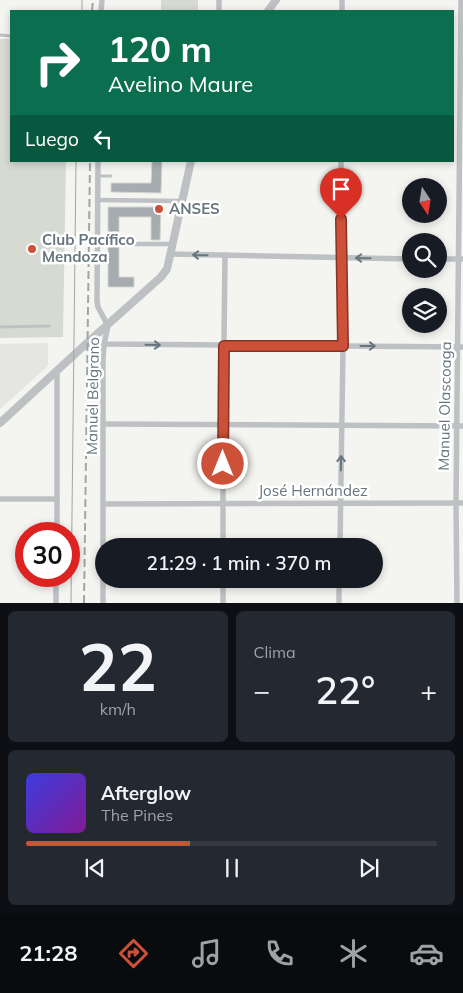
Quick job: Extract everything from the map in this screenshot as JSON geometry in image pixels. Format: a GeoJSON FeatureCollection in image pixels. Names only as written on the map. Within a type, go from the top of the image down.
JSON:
{"type":"FeatureCollection","features":[{"type":"Feature","properties":{"kind":"street","name":"Manuel Olascoaga"},"geometry":{"type":"LineString","coordinates":[[456,603],[456,503],[460,426],[461,347],[458,142],[462,0]]}},
{"type":"Feature","properties":{"kind":"street","name":"Manuel Belgrano"},"geometry":{"type":"LineString","coordinates":[[98,162],[97,301],[98,307],[108,326],[103,360],[103,603]]}},
{"type":"Feature","properties":{"kind":"street"},"geometry":{"type":"LineString","coordinates":[[0,423],[167,270],[190,162]]}},
{"type":"Feature","properties":{"kind":"street"},"geometry":{"type":"LineString","coordinates":[[340,538],[343,346],[341,162]]}},
{"type":"Feature","properties":{"kind":"street"},"geometry":{"type":"LineString","coordinates":[[98,200],[182,201]]}},
{"type":"Feature","properties":{"kind":"street"},"geometry":{"type":"LineString","coordinates":[[122,244],[172,244]]}},
{"type":"Feature","properties":{"kind":"street"},"geometry":{"type":"LineString","coordinates":[[170,254],[402,259]]}},
{"type":"Feature","properties":{"kind":"street"},"geometry":{"type":"LineString","coordinates":[[223,538],[224,255]]}},
{"type":"Feature","properties":{"kind":"street"},"geometry":{"type":"LineString","coordinates":[[447,259],[461,259]]}},
{"type":"Feature","properties":{"kind":"street"},"geometry":{"type":"LineString","coordinates":[[91,340],[104,344],[461,347]]}},
{"type":"Feature","properties":{"kind":"street"},"geometry":{"type":"LineString","coordinates":[[57,370],[57,522]]}},
{"type":"Feature","properties":{"kind":"street"},"geometry":{"type":"LineString","coordinates":[[104,424],[460,426]]}},
{"type":"Feature","properties":{"kind":"street"},"geometry":{"type":"LineString","coordinates":[[0,499],[57,500]]}},
{"type":"Feature","properties":{"kind":"street","name":"José Hernández"},"geometry":{"type":"LineString","coordinates":[[103,504],[463,503]]}},
{"type":"Feature","properties":{"kind":"street"},"geometry":{"type":"LineString","coordinates":[[56,587],[56,603]]}},
{"type":"Feature","properties":{"kind":"street"},"geometry":{"type":"LineString","coordinates":[[223,588],[223,603]]}},
{"type":"Feature","properties":{"kind":"street"},"geometry":{"type":"LineString","coordinates":[[339,588],[339,603]]}},
{"type":"Feature","properties":{"kind":"lane"},"geometry":{"type":"LineString","coordinates":[[98,176],[111,176]]}},
{"type":"Feature","properties":{"kind":"lane"},"geometry":{"type":"LineString","coordinates":[[0,326],[49,326]]}},
{"type":"Feature","properties":{"kind":"shaded area"},"geometry":{"type":"Polygon","coordinates":[[[161,0],[198,0],[198,10],[161,10],[161,0]]]}},
{"type":"Feature","properties":{"kind":"shaded area","name":"Club Pacífico Mendoza"},"geometry":{"type":"Polygon","coordinates":[[[0,39],[10,39],[10,162],[66,162],[63,337],[0,338],[0,39]]]}},
{"type":"Feature","properties":{"kind":"shaded area"},"geometry":{"type":"Polygon","coordinates":[[[48,343],[48,366],[0,409],[0,344],[48,343]]]}},
{"type":"Feature","properties":{"kind":"building"},"geometry":{"type":"Polygon","coordinates":[[[152,162],[162,162],[161,193],[111,192],[111,183],[151,183],[152,162]]]}},
{"type":"Feature","properties":{"kind":"building"},"geometry":{"type":"Polygon","coordinates":[[[108,207],[161,207],[160,240],[151,240],[151,217],[119,217],[119,277],[134,277],[134,287],[108,287],[108,207]]]}},
{"type":"Feature","properties":{"kind":"tram line"},"geometry":{"type":"LineString","coordinates":[[82,0],[82,10]]}},
{"type":"Feature","properties":{"kind":"tram line"},"geometry":{"type":"LineString","coordinates":[[71,603],[76,162]]}},
{"type":"Feature","properties":{"kind":"railway"},"geometry":{"type":"LineString","coordinates":[[92,10],[93,0]]}},
{"type":"Feature","properties":{"kind":"railway"},"geometry":{"type":"LineString","coordinates":[[84,603],[90,162]]}},
{"type":"Feature","properties":{"kind":"place","name":"ANSES"},"geometry":{"type":"Point","coordinates":[159,209]}},
{"type":"Feature","properties":{"kind":"place","name":"Club Pacífico Mendoza"},"geometry":{"type":"Point","coordinates":[32,249]}},
{"type":"Feature","properties":{"kind":"route"},"geometry":{"type":"LineString","coordinates":[[223,464],[224,346],[343,346],[341,219]]}}]}
